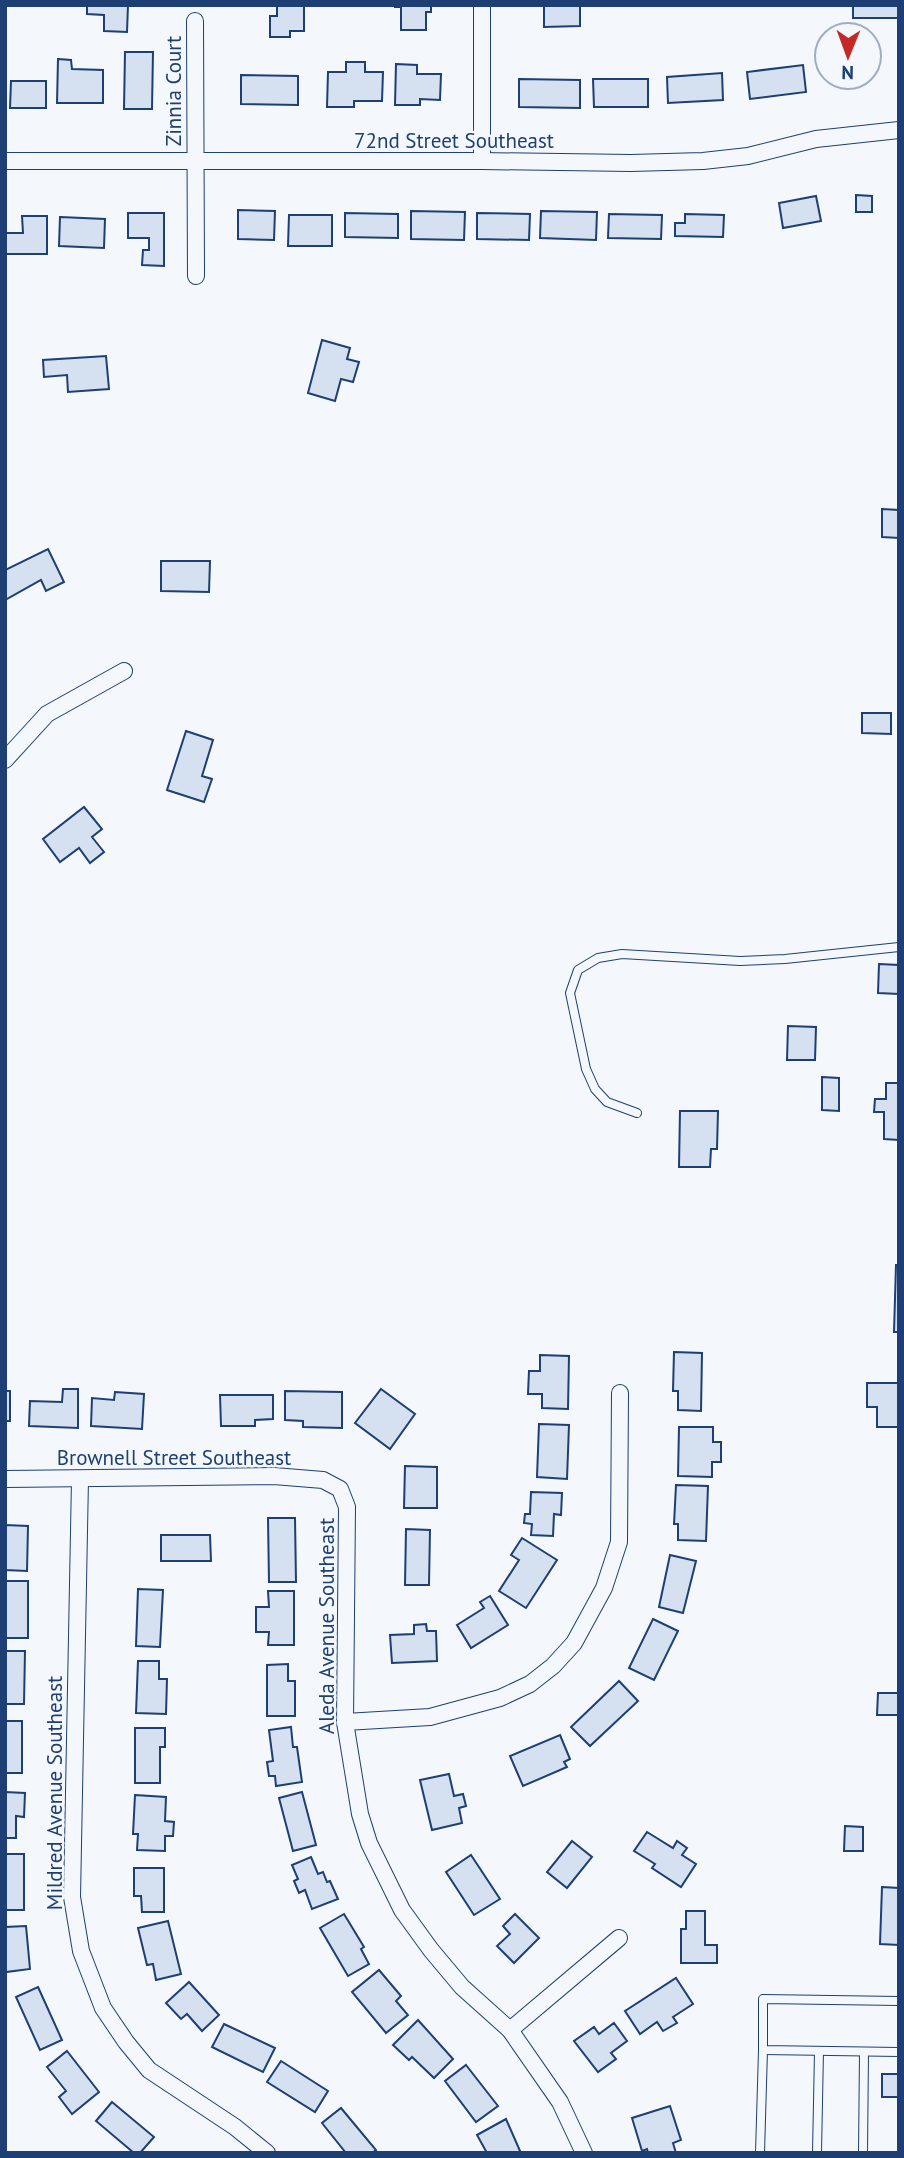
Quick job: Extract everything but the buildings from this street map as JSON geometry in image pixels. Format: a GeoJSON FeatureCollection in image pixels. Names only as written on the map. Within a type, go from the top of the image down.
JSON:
{"type":"FeatureCollection","features":[{"type":"Feature","properties":{"kind":"street"},"geometry":{"type":"LineString","coordinates":[[482,5],[482,161]]}},
{"type":"Feature","properties":{"kind":"street","name":"Zinnia Court"},"geometry":{"type":"LineString","coordinates":[[195,21],[196,276]]}},
{"type":"Feature","properties":{"kind":"street","name":"72nd Street Southeast"},"geometry":{"type":"LineString","coordinates":[[5,161],[703,161],[748,156],[816,139],[899,130]]}},
{"type":"Feature","properties":{"kind":"street"},"geometry":{"type":"LineString","coordinates":[[5,760],[47,713],[124,671]]}},
{"type":"Feature","properties":{"kind":"street"},"geometry":{"type":"LineString","coordinates":[[345,1722],[430,1717],[500,1698],[530,1684],[553,1666],[574,1643],[604,1588],[619,1542],[620,1393]]}},
{"type":"Feature","properties":{"kind":"street","name":"Brownell Street Southeast"},"geometry":{"type":"LineString","coordinates":[[5,1479],[274,1476],[323,1480],[340,1489]]}},
{"type":"Feature","properties":{"kind":"street","name":"Mildred Avenue Southeast"},"geometry":{"type":"LineString","coordinates":[[80,1479],[72,1897],[81,1951],[103,2008],[149,2070],[235,2127],[267,2153]]}},
{"type":"Feature","properties":{"kind":"street","name":"Aleda Avenue Southeast"},"geometry":{"type":"LineString","coordinates":[[340,1489],[347,1507],[345,1722],[360,1814],[369,1843],[394,1896],[431,1950],[462,1987],[510,2030],[560,2102],[584,2153]]}},
{"type":"Feature","properties":{"kind":"street"},"geometry":{"type":"LineString","coordinates":[[510,2030],[618,1938]]}},
{"type":"Feature","properties":{"kind":"lane"},"geometry":{"type":"LineString","coordinates":[[637,1113],[607,1102],[595,1089],[586,1069],[570,993],[578,970],[598,958],[622,954],[740,961],[899,947]]}},
{"type":"Feature","properties":{"kind":"lane"},"geometry":{"type":"LineString","coordinates":[[760,2153],[764,1999],[899,2001]]}},
{"type":"Feature","properties":{"kind":"lane"},"geometry":{"type":"LineString","coordinates":[[763,2050],[899,2052]]}},
{"type":"Feature","properties":{"kind":"lane"},"geometry":{"type":"LineString","coordinates":[[817,2153],[819,2051]]}},
{"type":"Feature","properties":{"kind":"lane"},"geometry":{"type":"LineString","coordinates":[[863,2153],[864,2052]]}}]}
